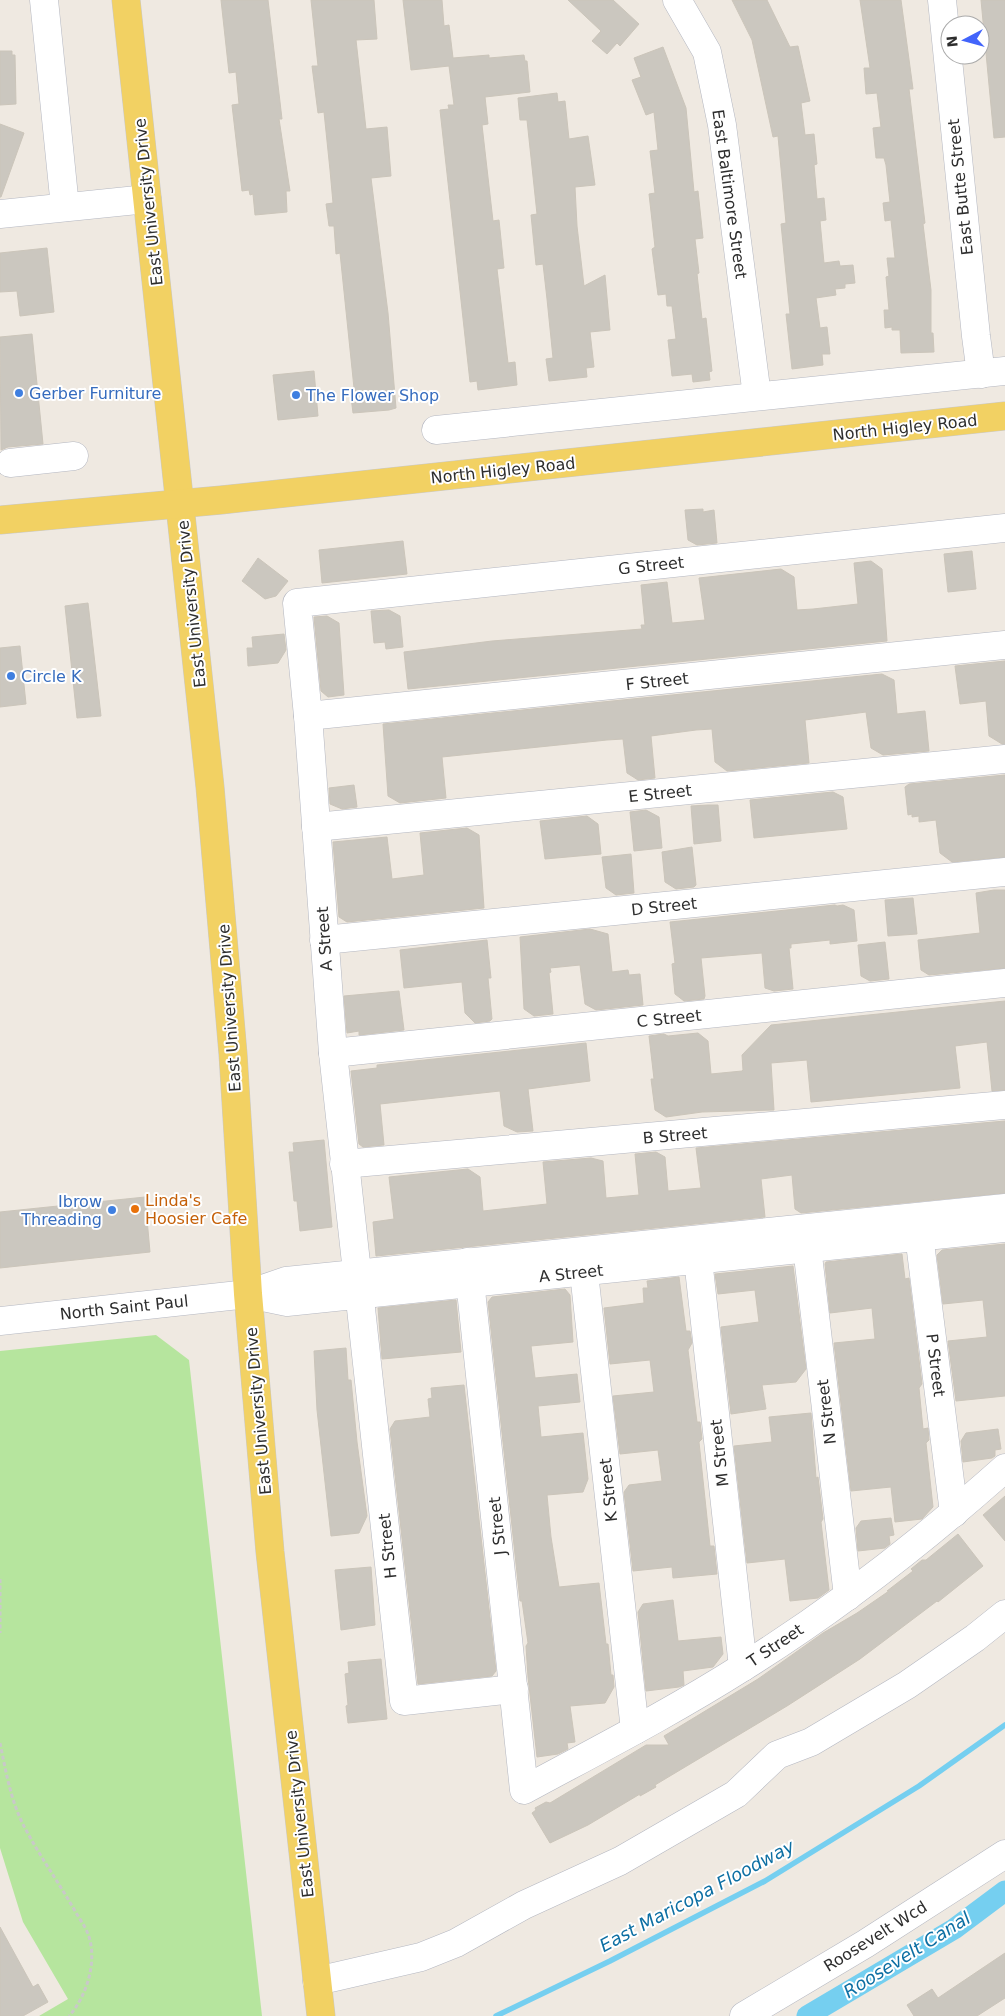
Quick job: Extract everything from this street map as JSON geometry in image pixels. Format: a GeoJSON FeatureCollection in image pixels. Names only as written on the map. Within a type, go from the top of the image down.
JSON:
{"type":"FeatureCollection","features":[{"type":"Feature","properties":{"kind":"main road","name":"East University Drive"},"geometry":{"type":"LineString","coordinates":[[126,0],[181,504],[224,931],[248,1294],[270,1552],[321,2016]]}},
{"type":"Feature","properties":{"kind":"main road","name":"North Higley Road"},"geometry":{"type":"LineString","coordinates":[[0,520],[181,504],[1005,416]]}},
{"type":"Feature","properties":{"kind":"street"},"geometry":{"type":"LineString","coordinates":[[44,0],[65,207]]}},
{"type":"Feature","properties":{"kind":"street","name":"East Baltimore Street"},"geometry":{"type":"LineString","coordinates":[[677,0],[707,52],[722,125],[757,396]]}},
{"type":"Feature","properties":{"kind":"street","name":"East Butte Street"},"geometry":{"type":"LineString","coordinates":[[942,0],[976,336],[993,372]]}},
{"type":"Feature","properties":{"kind":"street"},"geometry":{"type":"LineString","coordinates":[[0,214],[147,199]]}},
{"type":"Feature","properties":{"kind":"street"},"geometry":{"type":"LineString","coordinates":[[436,430],[993,372]]}},
{"type":"Feature","properties":{"kind":"street"},"geometry":{"type":"LineString","coordinates":[[10,463],[74,456]]}},
{"type":"Feature","properties":{"kind":"street","name":"G Street"},"geometry":{"type":"LineString","coordinates":[[297,603],[1005,528]]}},
{"type":"Feature","properties":{"kind":"street","name":"A Street"},"geometry":{"type":"LineString","coordinates":[[297,603],[308,716],[332,1053],[358,1283]]}},
{"type":"Feature","properties":{"kind":"street","name":"F Street"},"geometry":{"type":"LineString","coordinates":[[308,716],[1005,645]]}},
{"type":"Feature","properties":{"kind":"street","name":"E Street"},"geometry":{"type":"LineString","coordinates":[[316,827],[1005,759]]}},
{"type":"Feature","properties":{"kind":"street","name":"D Street"},"geometry":{"type":"LineString","coordinates":[[324,940],[1005,872]]}},
{"type":"Feature","properties":{"kind":"street","name":"C Street"},"geometry":{"type":"LineString","coordinates":[[332,1053],[1005,983]]}},
{"type":"Feature","properties":{"kind":"street","name":"B Street"},"geometry":{"type":"LineString","coordinates":[[344,1164],[1005,1105]]}},
{"type":"Feature","properties":{"kind":"street","name":"A Street"},"geometry":{"type":"LineString","coordinates":[[918,1227],[1005,1208]]}},
{"type":"Feature","properties":{"kind":"street","name":"A Street"},"geometry":{"type":"LineString","coordinates":[[248,1294],[286,1281],[358,1283],[918,1227],[1005,1228]]}},
{"type":"Feature","properties":{"kind":"street","name":"P Street"},"geometry":{"type":"LineString","coordinates":[[918,1227],[954,1513]]}},
{"type":"Feature","properties":{"kind":"street","name":"N Street"},"geometry":{"type":"LineString","coordinates":[[806,1238],[848,1596]]}},
{"type":"Feature","properties":{"kind":"street","name":"M Street"},"geometry":{"type":"LineString","coordinates":[[696,1250],[743,1667]]}},
{"type":"Feature","properties":{"kind":"street","name":"K Street"},"geometry":{"type":"LineString","coordinates":[[582,1261],[636,1730]]}},
{"type":"Feature","properties":{"kind":"street","name":"J Street"},"geometry":{"type":"LineString","coordinates":[[469,1273],[524,1790]]}},
{"type":"Feature","properties":{"kind":"street","name":"H Street"},"geometry":{"type":"LineString","coordinates":[[358,1283],[404,1701],[514,1688]]}},
{"type":"Feature","properties":{"kind":"street","name":"North Saint Paul"},"geometry":{"type":"LineString","coordinates":[[0,1321],[248,1294]]}},
{"type":"Feature","properties":{"kind":"street","name":"T Street"},"geometry":{"type":"LineString","coordinates":[[524,1790],[636,1730],[743,1667],[848,1596],[954,1513],[1005,1468]]}},
{"type":"Feature","properties":{"kind":"street"},"geometry":{"type":"LineString","coordinates":[[317,1981],[421,1957],[456,1943],[524,1905],[620,1861],[736,1794],[777,1755],[811,1742],[907,1685],[975,1638],[1005,1614]]}},
{"type":"Feature","properties":{"kind":"street","name":"Roosevelt Wcd"},"geometry":{"type":"LineString","coordinates":[[744,2016],[865,1944],[1005,1854]]}},
{"type":"Feature","properties":{"kind":"path"},"geometry":{"type":"LineString","coordinates":[[0,1579],[0,1633]]}},
{"type":"Feature","properties":{"kind":"path"},"geometry":{"type":"LineString","coordinates":[[0,1742],[14,1802],[25,1828],[88,1935],[91,1956],[88,1979],[80,2002],[69,2016]]}},
{"type":"Feature","properties":{"kind":"green space"},"geometry":{"type":"Polygon","coordinates":[[[156,1335],[189,1360],[262,2016],[39,2016],[68,1999],[23,1922],[0,1848],[0,1351],[156,1335]]]}},
{"type":"Feature","properties":{"kind":"building"},"geometry":{"type":"Polygon","coordinates":[[[221,0],[268,0],[282,119],[279,119],[290,191],[286,191],[287,212],[255,215],[253,194],[250,195],[249,190],[242,191],[232,105],[239,104],[236,72],[229,73],[221,0]]]}},
{"type":"Feature","properties":{"kind":"building"},"geometry":{"type":"Polygon","coordinates":[[[311,0],[374,0],[377,39],[356,40],[366,129],[387,127],[391,176],[371,178],[388,313],[396,408],[389,410],[353,413],[350,389],[354,388],[340,253],[336,254],[334,226],[329,226],[326,204],[333,203],[324,112],[318,113],[312,66],[318,66],[311,0]]]}},
{"type":"Feature","properties":{"kind":"building"},"geometry":{"type":"Polygon","coordinates":[[[403,0],[442,0],[444,26],[449,25],[453,58],[489,55],[489,58],[524,55],[525,61],[527,61],[530,92],[485,97],[488,124],[482,125],[493,221],[499,220],[504,268],[497,269],[508,363],[515,362],[517,385],[478,390],[477,381],[470,382],[440,110],[449,109],[448,105],[454,105],[449,66],[411,70],[403,0]]]}},
{"type":"Feature","properties":{"kind":"building"},"geometry":{"type":"Polygon","coordinates":[[[568,0],[613,0],[639,24],[620,46],[617,43],[607,54],[592,41],[601,31],[568,0]]]}},
{"type":"Feature","properties":{"kind":"building"},"geometry":{"type":"Polygon","coordinates":[[[732,0],[767,0],[790,47],[798,46],[810,101],[801,103],[805,135],[814,134],[817,164],[814,165],[817,199],[824,198],[826,220],[820,221],[824,263],[839,261],[840,266],[853,265],[855,283],[845,284],[845,288],[835,289],[836,295],[816,298],[820,328],[827,327],[830,354],[822,354],[823,365],[792,369],[786,314],[790,314],[781,224],[786,223],[778,136],[773,137],[752,40],[732,0]]]}},
{"type":"Feature","properties":{"kind":"building"},"geometry":{"type":"Polygon","coordinates":[[[860,0],[901,0],[913,89],[909,89],[925,223],[923,224],[931,290],[931,333],[933,333],[934,352],[901,353],[900,330],[892,330],[892,327],[885,328],[884,310],[889,310],[886,277],[889,276],[887,258],[895,258],[891,220],[885,221],[883,203],[890,202],[886,165],[884,158],[876,158],[873,128],[881,127],[877,93],[866,94],[864,68],[870,68],[860,0]]]}},
{"type":"Feature","properties":{"kind":"building"},"geometry":{"type":"Polygon","coordinates":[[[981,0],[1005,0],[1005,137],[994,138],[987,65],[990,65],[990,15],[982,15],[981,0]]]}},
{"type":"Feature","properties":{"kind":"building"},"geometry":{"type":"Polygon","coordinates":[[[663,47],[686,108],[694,192],[698,191],[703,238],[695,239],[699,273],[697,274],[702,319],[706,318],[712,371],[709,372],[710,380],[693,382],[692,374],[672,376],[668,340],[676,339],[672,306],[667,306],[666,294],[658,295],[652,249],[655,247],[649,194],[655,193],[650,151],[658,150],[654,112],[646,115],[632,80],[641,77],[634,58],[663,47]]]}},
{"type":"Feature","properties":{"kind":"building"},"geometry":{"type":"Polygon","coordinates":[[[0,51],[12,51],[12,55],[15,55],[16,104],[0,105],[0,51]]]}},
{"type":"Feature","properties":{"kind":"building"},"geometry":{"type":"Polygon","coordinates":[[[557,93],[558,102],[565,101],[569,139],[588,136],[595,185],[575,187],[577,226],[584,286],[605,275],[610,330],[590,332],[594,367],[586,368],[587,377],[549,381],[546,359],[553,358],[547,299],[543,264],[536,265],[531,215],[537,214],[527,120],[520,120],[518,98],[557,93]]]}},
{"type":"Feature","properties":{"kind":"building"},"geometry":{"type":"Polygon","coordinates":[[[0,124],[24,133],[1,197],[0,197],[0,124]]]}},
{"type":"Feature","properties":{"kind":"building"},"geometry":{"type":"Polygon","coordinates":[[[47,248],[54,312],[20,316],[17,291],[0,292],[0,253],[47,248]]]}},
{"type":"Feature","properties":{"kind":"building","name":"Gerber Furniture"},"geometry":{"type":"Polygon","coordinates":[[[32,334],[43,444],[8,447],[1,450],[0,337],[32,334]]]}},
{"type":"Feature","properties":{"kind":"building","name":"The Flower Shop"},"geometry":{"type":"Polygon","coordinates":[[[314,371],[318,416],[278,420],[273,375],[314,371]]]}},
{"type":"Feature","properties":{"kind":"building"},"geometry":{"type":"Polygon","coordinates":[[[703,509],[703,512],[714,510],[717,543],[697,545],[688,540],[685,510],[703,509]]]}},
{"type":"Feature","properties":{"kind":"building"},"geometry":{"type":"Polygon","coordinates":[[[403,541],[407,574],[322,583],[319,550],[403,541]]]}},
{"type":"Feature","properties":{"kind":"building"},"geometry":{"type":"Polygon","coordinates":[[[972,551],[976,589],[948,592],[944,554],[972,551]]]}},
{"type":"Feature","properties":{"kind":"building"},"geometry":{"type":"Polygon","coordinates":[[[258,558],[288,581],[276,596],[265,599],[242,581],[258,558]]]}},
{"type":"Feature","properties":{"kind":"building"},"geometry":{"type":"Polygon","coordinates":[[[871,561],[882,569],[887,641],[408,689],[404,652],[492,641],[642,629],[641,625],[645,625],[641,585],[667,582],[672,623],[705,620],[699,578],[781,569],[794,577],[797,610],[813,609],[858,604],[854,563],[871,561]]]}},
{"type":"Feature","properties":{"kind":"building","name":"Circle K"},"geometry":{"type":"Polygon","coordinates":[[[88,603],[101,716],[77,718],[65,606],[88,603]]]}},
{"type":"Feature","properties":{"kind":"building"},"geometry":{"type":"Polygon","coordinates":[[[389,610],[400,616],[403,647],[386,649],[385,642],[374,643],[371,611],[389,610]]]}},
{"type":"Feature","properties":{"kind":"building"},"geometry":{"type":"Polygon","coordinates":[[[327,616],[339,623],[344,695],[328,697],[321,691],[314,617],[327,616]]]}},
{"type":"Feature","properties":{"kind":"building"},"geometry":{"type":"Polygon","coordinates":[[[284,634],[286,650],[278,663],[248,666],[247,648],[253,648],[252,637],[284,634]]]}},
{"type":"Feature","properties":{"kind":"building","name":"Circle K"},"geometry":{"type":"Polygon","coordinates":[[[20,646],[26,704],[0,707],[0,648],[20,646]]]}},
{"type":"Feature","properties":{"kind":"building"},"geometry":{"type":"Polygon","coordinates":[[[1005,661],[1005,744],[1002,744],[989,736],[986,701],[960,704],[955,666],[1005,661]]]}},
{"type":"Feature","properties":{"kind":"building"},"geometry":{"type":"Polygon","coordinates":[[[882,674],[894,680],[897,714],[925,711],[929,751],[883,755],[871,748],[866,712],[805,720],[809,763],[727,771],[715,762],[712,729],[696,730],[651,736],[655,778],[638,780],[627,773],[623,739],[607,740],[442,757],[446,798],[400,803],[388,796],[383,724],[882,674]]]}},
{"type":"Feature","properties":{"kind":"building"},"geometry":{"type":"Polygon","coordinates":[[[1005,775],[1005,857],[952,862],[940,853],[936,820],[919,822],[919,816],[912,817],[912,814],[908,815],[905,787],[909,784],[1005,775]]]}},
{"type":"Feature","properties":{"kind":"building"},"geometry":{"type":"Polygon","coordinates":[[[354,785],[357,807],[342,809],[330,804],[329,788],[354,785]]]}},
{"type":"Feature","properties":{"kind":"building"},"geometry":{"type":"Polygon","coordinates":[[[833,792],[843,797],[847,829],[754,838],[750,800],[833,792]]]}},
{"type":"Feature","properties":{"kind":"building"},"geometry":{"type":"Polygon","coordinates":[[[718,805],[721,841],[694,844],[691,806],[718,805]]]}},
{"type":"Feature","properties":{"kind":"building"},"geometry":{"type":"Polygon","coordinates":[[[646,810],[659,817],[662,848],[634,851],[630,812],[646,810]]]}},
{"type":"Feature","properties":{"kind":"building"},"geometry":{"type":"Polygon","coordinates":[[[587,816],[598,824],[601,854],[545,859],[540,821],[587,816]]]}},
{"type":"Feature","properties":{"kind":"building"},"geometry":{"type":"Polygon","coordinates":[[[467,828],[479,835],[484,908],[347,922],[339,917],[333,842],[387,837],[392,879],[424,875],[420,833],[467,828]]]}},
{"type":"Feature","properties":{"kind":"building"},"geometry":{"type":"Polygon","coordinates":[[[692,847],[696,885],[694,887],[676,889],[665,882],[662,852],[692,847]]]}},
{"type":"Feature","properties":{"kind":"building"},"geometry":{"type":"Polygon","coordinates":[[[631,854],[634,893],[616,895],[606,888],[602,857],[631,854]]]}},
{"type":"Feature","properties":{"kind":"building"},"geometry":{"type":"Polygon","coordinates":[[[1005,890],[1005,968],[929,975],[921,970],[918,940],[980,933],[976,893],[1005,890]]]}},
{"type":"Feature","properties":{"kind":"building"},"geometry":{"type":"Polygon","coordinates":[[[913,898],[917,934],[888,936],[885,900],[913,898]]]}},
{"type":"Feature","properties":{"kind":"building"},"geometry":{"type":"Polygon","coordinates":[[[843,905],[854,910],[857,941],[830,944],[830,940],[791,944],[791,948],[789,948],[793,989],[774,991],[765,988],[762,953],[701,958],[704,999],[684,1001],[675,994],[672,964],[675,963],[670,922],[843,905]]]}},
{"type":"Feature","properties":{"kind":"building"},"geometry":{"type":"Polygon","coordinates":[[[590,929],[608,934],[612,972],[628,970],[629,975],[640,974],[643,1005],[596,1010],[585,1004],[580,965],[550,968],[553,1014],[534,1016],[524,1009],[520,937],[590,929]]]}},
{"type":"Feature","properties":{"kind":"building"},"geometry":{"type":"Polygon","coordinates":[[[487,940],[491,978],[488,978],[492,1019],[490,1021],[475,1023],[465,1013],[462,982],[404,988],[400,950],[487,940]]]}},
{"type":"Feature","properties":{"kind":"building"},"geometry":{"type":"Polygon","coordinates":[[[885,942],[889,979],[870,981],[861,976],[858,945],[885,942]]]}},
{"type":"Feature","properties":{"kind":"building"},"geometry":{"type":"Polygon","coordinates":[[[399,991],[404,1030],[359,1035],[359,1031],[347,1033],[344,996],[399,991]]]}},
{"type":"Feature","properties":{"kind":"building"},"geometry":{"type":"Polygon","coordinates":[[[1005,1001],[1005,1090],[992,1091],[987,1042],[955,1046],[960,1088],[811,1102],[807,1060],[771,1063],[774,1110],[702,1112],[666,1117],[655,1110],[651,1079],[654,1079],[649,1036],[698,1033],[708,1041],[711,1074],[742,1071],[742,1055],[771,1025],[1005,1001]]]}},
{"type":"Feature","properties":{"kind":"building"},"geometry":{"type":"Polygon","coordinates":[[[586,1043],[590,1081],[528,1089],[533,1131],[517,1132],[504,1126],[500,1091],[380,1104],[384,1145],[363,1147],[359,1144],[351,1071],[377,1068],[377,1065],[586,1043]]]}},
{"type":"Feature","properties":{"kind":"building"},"geometry":{"type":"Polygon","coordinates":[[[1005,1121],[1005,1193],[801,1213],[795,1209],[792,1175],[761,1179],[765,1217],[376,1256],[373,1222],[394,1219],[389,1177],[468,1169],[480,1177],[483,1211],[547,1204],[543,1162],[591,1158],[603,1161],[606,1198],[639,1195],[635,1154],[656,1152],[665,1157],[668,1191],[701,1188],[696,1148],[1005,1121]]]}},
{"type":"Feature","properties":{"kind":"building"},"geometry":{"type":"Polygon","coordinates":[[[324,1140],[332,1227],[300,1231],[297,1201],[294,1201],[289,1152],[294,1152],[293,1143],[324,1140]]]}},
{"type":"Feature","properties":{"kind":"building"},"geometry":{"type":"Polygon","coordinates":[[[145,1197],[150,1252],[0,1268],[0,1212],[145,1197]]]}},
{"type":"Feature","properties":{"kind":"building"},"geometry":{"type":"Polygon","coordinates":[[[1005,1244],[1005,1396],[956,1401],[948,1341],[987,1337],[983,1300],[943,1304],[937,1255],[942,1250],[1005,1244]]]}},
{"type":"Feature","properties":{"kind":"building"},"geometry":{"type":"Polygon","coordinates":[[[902,1254],[905,1279],[909,1278],[922,1384],[919,1388],[923,1429],[928,1428],[929,1440],[926,1443],[933,1507],[922,1519],[895,1522],[891,1487],[851,1491],[834,1343],[875,1339],[872,1308],[830,1313],[825,1264],[826,1262],[902,1254]]]}},
{"type":"Feature","properties":{"kind":"building"},"geometry":{"type":"Polygon","coordinates":[[[793,1266],[806,1369],[796,1382],[762,1385],[766,1409],[731,1414],[721,1327],[759,1322],[755,1290],[718,1294],[715,1274],[793,1266]]]}},
{"type":"Feature","properties":{"kind":"building"},"geometry":{"type":"Polygon","coordinates":[[[679,1277],[686,1331],[690,1331],[692,1343],[688,1350],[697,1422],[700,1422],[702,1439],[699,1442],[710,1546],[714,1546],[717,1574],[673,1578],[672,1567],[633,1571],[624,1492],[629,1485],[662,1481],[658,1450],[620,1454],[613,1396],[654,1392],[650,1360],[610,1364],[604,1308],[644,1303],[643,1288],[648,1288],[647,1281],[679,1277]]]}},
{"type":"Feature","properties":{"kind":"building"},"geometry":{"type":"Polygon","coordinates":[[[565,1289],[570,1295],[573,1342],[531,1346],[535,1378],[577,1374],[580,1402],[538,1406],[541,1437],[583,1433],[588,1479],[583,1492],[547,1495],[551,1537],[559,1587],[599,1583],[606,1644],[608,1644],[614,1687],[605,1703],[570,1706],[575,1742],[567,1743],[568,1749],[558,1754],[537,1757],[528,1677],[526,1646],[528,1643],[522,1601],[520,1601],[488,1302],[492,1297],[565,1289]]]}},
{"type":"Feature","properties":{"kind":"building"},"geometry":{"type":"Polygon","coordinates":[[[456,1300],[461,1352],[382,1359],[378,1308],[456,1300]]]}},
{"type":"Feature","properties":{"kind":"building"},"geometry":{"type":"Polygon","coordinates":[[[346,1348],[348,1380],[351,1380],[367,1516],[359,1533],[331,1536],[317,1410],[314,1351],[346,1348]]]}},
{"type":"Feature","properties":{"kind":"building"},"geometry":{"type":"Polygon","coordinates":[[[464,1385],[496,1671],[492,1676],[418,1684],[390,1429],[395,1421],[430,1417],[428,1399],[432,1398],[431,1388],[464,1385]]]}},
{"type":"Feature","properties":{"kind":"building"},"geometry":{"type":"Polygon","coordinates":[[[811,1413],[816,1478],[818,1477],[829,1590],[818,1598],[790,1601],[785,1559],[747,1563],[734,1446],[772,1442],[769,1417],[811,1413]]]}},
{"type":"Feature","properties":{"kind":"building"},"geometry":{"type":"Polygon","coordinates":[[[998,1429],[1001,1449],[995,1450],[995,1456],[963,1462],[961,1441],[966,1433],[998,1429]]]}},
{"type":"Feature","properties":{"kind":"building"},"geometry":{"type":"Polygon","coordinates":[[[1005,1496],[1005,1541],[983,1515],[1005,1496]]]}},
{"type":"Feature","properties":{"kind":"building"},"geometry":{"type":"Polygon","coordinates":[[[891,1518],[894,1535],[889,1536],[890,1544],[885,1548],[858,1551],[856,1528],[861,1521],[891,1518]]]}},
{"type":"Feature","properties":{"kind":"building"},"geometry":{"type":"Polygon","coordinates":[[[958,1534],[983,1566],[938,1602],[860,1659],[787,1706],[655,1785],[656,1787],[640,1796],[640,1794],[588,1825],[550,1843],[532,1813],[536,1810],[535,1808],[546,1802],[550,1803],[646,1745],[669,1745],[664,1736],[758,1679],[823,1633],[857,1613],[889,1591],[887,1591],[913,1571],[911,1569],[922,1560],[926,1560],[958,1534]]]}},
{"type":"Feature","properties":{"kind":"building"},"geometry":{"type":"Polygon","coordinates":[[[371,1567],[375,1625],[341,1630],[335,1570],[371,1567]]]}},
{"type":"Feature","properties":{"kind":"building"},"geometry":{"type":"Polygon","coordinates":[[[673,1600],[678,1641],[721,1637],[723,1654],[713,1667],[683,1671],[684,1685],[646,1691],[638,1612],[643,1604],[673,1600]]]}},
{"type":"Feature","properties":{"kind":"building"},"geometry":{"type":"Polygon","coordinates":[[[381,1659],[387,1719],[348,1723],[345,1674],[349,1673],[348,1662],[381,1659]]]}},
{"type":"Feature","properties":{"kind":"building"},"geometry":{"type":"Polygon","coordinates":[[[0,1927],[33,1987],[38,1984],[48,2002],[23,2016],[0,2016],[0,1927]]]}},
{"type":"Feature","properties":{"kind":"building"},"geometry":{"type":"Polygon","coordinates":[[[1005,1953],[1005,1998],[977,2016],[914,2016],[907,2005],[932,1989],[938,1998],[1005,1953]]]}},
{"type":"Feature","properties":{"kind":"waterway","name":"East Maricopa Floodway"},"geometry":{"type":"LineString","coordinates":[[496,2016],[610,1961],[765,1881],[919,1786],[1005,1725]]}},
{"type":"Feature","properties":{"kind":"waterway","name":"Roosevelt Canal"},"geometry":{"type":"LineString","coordinates":[[807,2016],[954,1929],[1005,1891]]}},
{"type":"Feature","properties":{"kind":"place","name":"Gerber Furniture"},"geometry":{"type":"Point","coordinates":[19,393]}},
{"type":"Feature","properties":{"kind":"place","name":"The Flower Shop"},"geometry":{"type":"Point","coordinates":[296,395]}},
{"type":"Feature","properties":{"kind":"place","name":"Circle K"},"geometry":{"type":"Point","coordinates":[11,676]}},
{"type":"Feature","properties":{"kind":"place","name":"Linda's Hoosier Cafe"},"geometry":{"type":"Point","coordinates":[135,1209]}},
{"type":"Feature","properties":{"kind":"place","name":"Ibrow Threading"},"geometry":{"type":"Point","coordinates":[112,1210]}}]}
